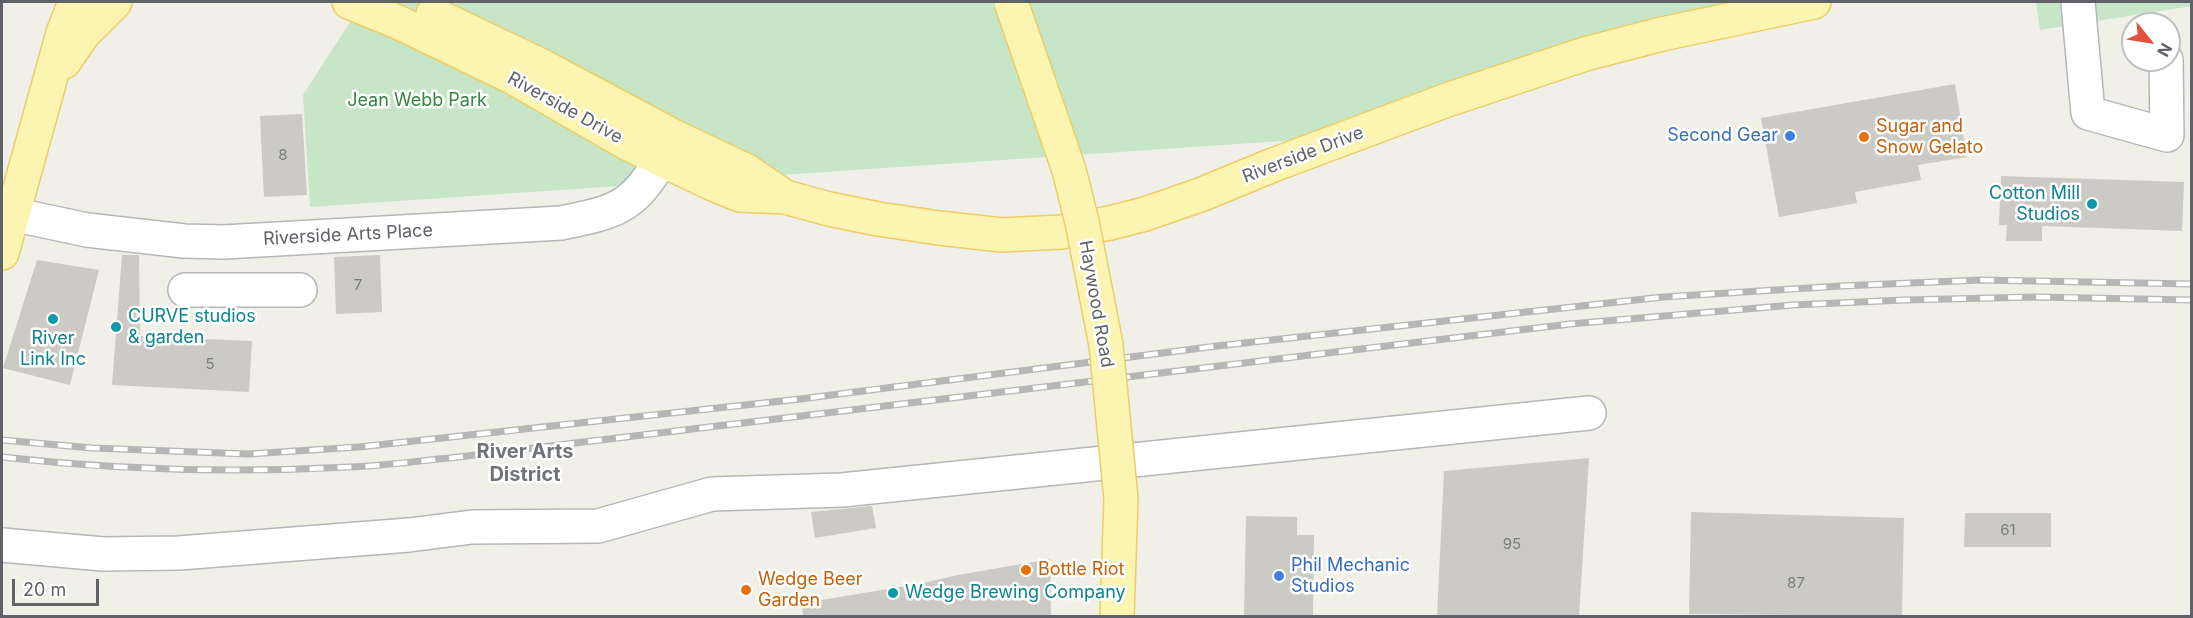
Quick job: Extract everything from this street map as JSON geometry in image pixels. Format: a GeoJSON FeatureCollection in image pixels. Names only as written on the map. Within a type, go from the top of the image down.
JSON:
{"type":"FeatureCollection","features":[{"type":"Feature","properties":{"kind":"main road"},"geometry":{"type":"LineString","coordinates":[[2,253],[63,33],[75,2]]}},
{"type":"Feature","properties":{"kind":"main road"},"geometry":{"type":"LineString","coordinates":[[49,83],[84,33],[115,2]]}},
{"type":"Feature","properties":{"kind":"main road","name":"Riverside Drive"},"geometry":{"type":"LineString","coordinates":[[349,2],[400,23],[512,77],[625,142],[740,195],[784,197],[878,219],[1002,235],[1061,232],[1110,223],[1200,195],[1273,165],[1448,100],[1585,54],[1662,34],[1814,2]]}},
{"type":"Feature","properties":{"kind":"main road","name":"Riverside Drive"},"geometry":{"type":"LineString","coordinates":[[407,2],[542,66],[685,142],[747,171],[784,197]]}},
{"type":"Feature","properties":{"kind":"main road","name":"Haywood Road"},"geometry":{"type":"LineString","coordinates":[[1011,2],[1070,170],[1106,345],[1121,499],[1117,616]]}},
{"type":"Feature","properties":{"kind":"street"},"geometry":{"type":"LineString","coordinates":[[2078,2],[2088,113],[2167,135],[2166,72]]}},
{"type":"Feature","properties":{"kind":"street","name":"Riverside Arts Place"},"geometry":{"type":"LineString","coordinates":[[12,214],[87,230],[184,241],[248,240],[561,223],[598,216],[626,204],[646,184],[661,160]]}},
{"type":"Feature","properties":{"kind":"street"},"geometry":{"type":"LineString","coordinates":[[248,240],[248,290]]}},
{"type":"Feature","properties":{"kind":"street"},"geometry":{"type":"LineString","coordinates":[[185,290],[300,290]]}},
{"type":"Feature","properties":{"kind":"street"},"geometry":{"type":"LineString","coordinates":[[2,545],[103,554],[170,553],[410,535],[472,527],[598,526],[712,494],[842,490],[1589,413]]}},
{"type":"Feature","properties":{"kind":"green space","name":"Jean Webb Park"},"geometry":{"type":"Polygon","coordinates":[[[363,2],[1806,2],[1311,139],[310,207],[303,95],[363,2]]]}},
{"type":"Feature","properties":{"kind":"green space"},"geometry":{"type":"Polygon","coordinates":[[[2036,2],[2191,2],[2192,6],[2154,12],[2121,12],[2121,17],[2040,30],[2036,2]]]}},
{"type":"Feature","properties":{"kind":"building","name":"Sugar and Snow Gelato"},"geometry":{"type":"Polygon","coordinates":[[[1955,84],[1967,157],[1918,165],[1921,180],[1855,192],[1857,203],[1779,217],[1761,118],[1955,84]]]}},
{"type":"Feature","properties":{"kind":"building"},"geometry":{"type":"Polygon","coordinates":[[[302,114],[307,195],[264,197],[260,116],[302,114]]]}},
{"type":"Feature","properties":{"kind":"building","name":"Cotton Mill Studios"},"geometry":{"type":"Polygon","coordinates":[[[2001,176],[2184,182],[2182,231],[2042,226],[2042,241],[2006,241],[2007,225],[1999,225],[2001,176]]]}},
{"type":"Feature","properties":{"kind":"building"},"geometry":{"type":"Polygon","coordinates":[[[122,255],[139,255],[140,336],[252,341],[249,392],[112,385],[122,255]]]}},
{"type":"Feature","properties":{"kind":"building"},"geometry":{"type":"Polygon","coordinates":[[[380,255],[382,312],[336,314],[334,257],[380,255]]]}},
{"type":"Feature","properties":{"kind":"building","name":"River Link Inc"},"geometry":{"type":"Polygon","coordinates":[[[37,260],[99,270],[70,385],[3,368],[37,260]]]}},
{"type":"Feature","properties":{"kind":"building"},"geometry":{"type":"Polygon","coordinates":[[[1589,458],[1579,616],[1437,616],[1444,471],[1589,458]]]}},
{"type":"Feature","properties":{"kind":"building"},"geometry":{"type":"Polygon","coordinates":[[[872,506],[876,528],[815,538],[811,512],[872,506]]]}},
{"type":"Feature","properties":{"kind":"building"},"geometry":{"type":"Polygon","coordinates":[[[1691,512],[1904,518],[1902,616],[1689,614],[1691,512]]]}},
{"type":"Feature","properties":{"kind":"building"},"geometry":{"type":"Polygon","coordinates":[[[1965,513],[2051,513],[2051,547],[1964,547],[1965,513]]]}},
{"type":"Feature","properties":{"kind":"building","name":"Phil Mechanic Studios"},"geometry":{"type":"Polygon","coordinates":[[[1246,516],[1297,517],[1297,535],[1314,535],[1313,616],[1244,616],[1246,516]]]}},
{"type":"Feature","properties":{"kind":"building"},"geometry":{"type":"Polygon","coordinates":[[[1050,559],[1051,616],[803,616],[802,603],[1050,559]]]}},
{"type":"Feature","properties":{"kind":"railway"},"geometry":{"type":"LineString","coordinates":[[2,440],[92,448],[248,454],[359,447],[800,399],[1217,346],[1663,297],[1981,280],[2192,284]]}},
{"type":"Feature","properties":{"kind":"railway"},"geometry":{"type":"LineString","coordinates":[[2,457],[88,465],[175,469],[263,470],[375,466],[1570,324],[1793,305],[1904,300],[2034,297],[2192,300]]}},
{"type":"Feature","properties":{"kind":"place","name":"Second Gear"},"geometry":{"type":"Point","coordinates":[1790,136]}},
{"type":"Feature","properties":{"kind":"place","name":"Sugar and Snow Gelato"},"geometry":{"type":"Point","coordinates":[1864,137]}},
{"type":"Feature","properties":{"kind":"place","name":"Cotton Mill Studios"},"geometry":{"type":"Point","coordinates":[2092,204]}},
{"type":"Feature","properties":{"kind":"place","name":"River Link Inc"},"geometry":{"type":"Point","coordinates":[53,319]}},
{"type":"Feature","properties":{"kind":"place","name":"CURVE studios & garden"},"geometry":{"type":"Point","coordinates":[116,327]}},
{"type":"Feature","properties":{"kind":"place","name":"Bottle Riot"},"geometry":{"type":"Point","coordinates":[1026,570]}},
{"type":"Feature","properties":{"kind":"place","name":"Phil Mechanic Studios"},"geometry":{"type":"Point","coordinates":[1279,576]}},
{"type":"Feature","properties":{"kind":"place","name":"Wedge Beer Garden"},"geometry":{"type":"Point","coordinates":[746,590]}},
{"type":"Feature","properties":{"kind":"place","name":"Wedge Brewing Company"},"geometry":{"type":"Point","coordinates":[893,593]}},
{"type":"Feature","properties":{"kind":"district","name":"River Arts District"},"geometry":{"type":"Point","coordinates":[525,464]}}]}
